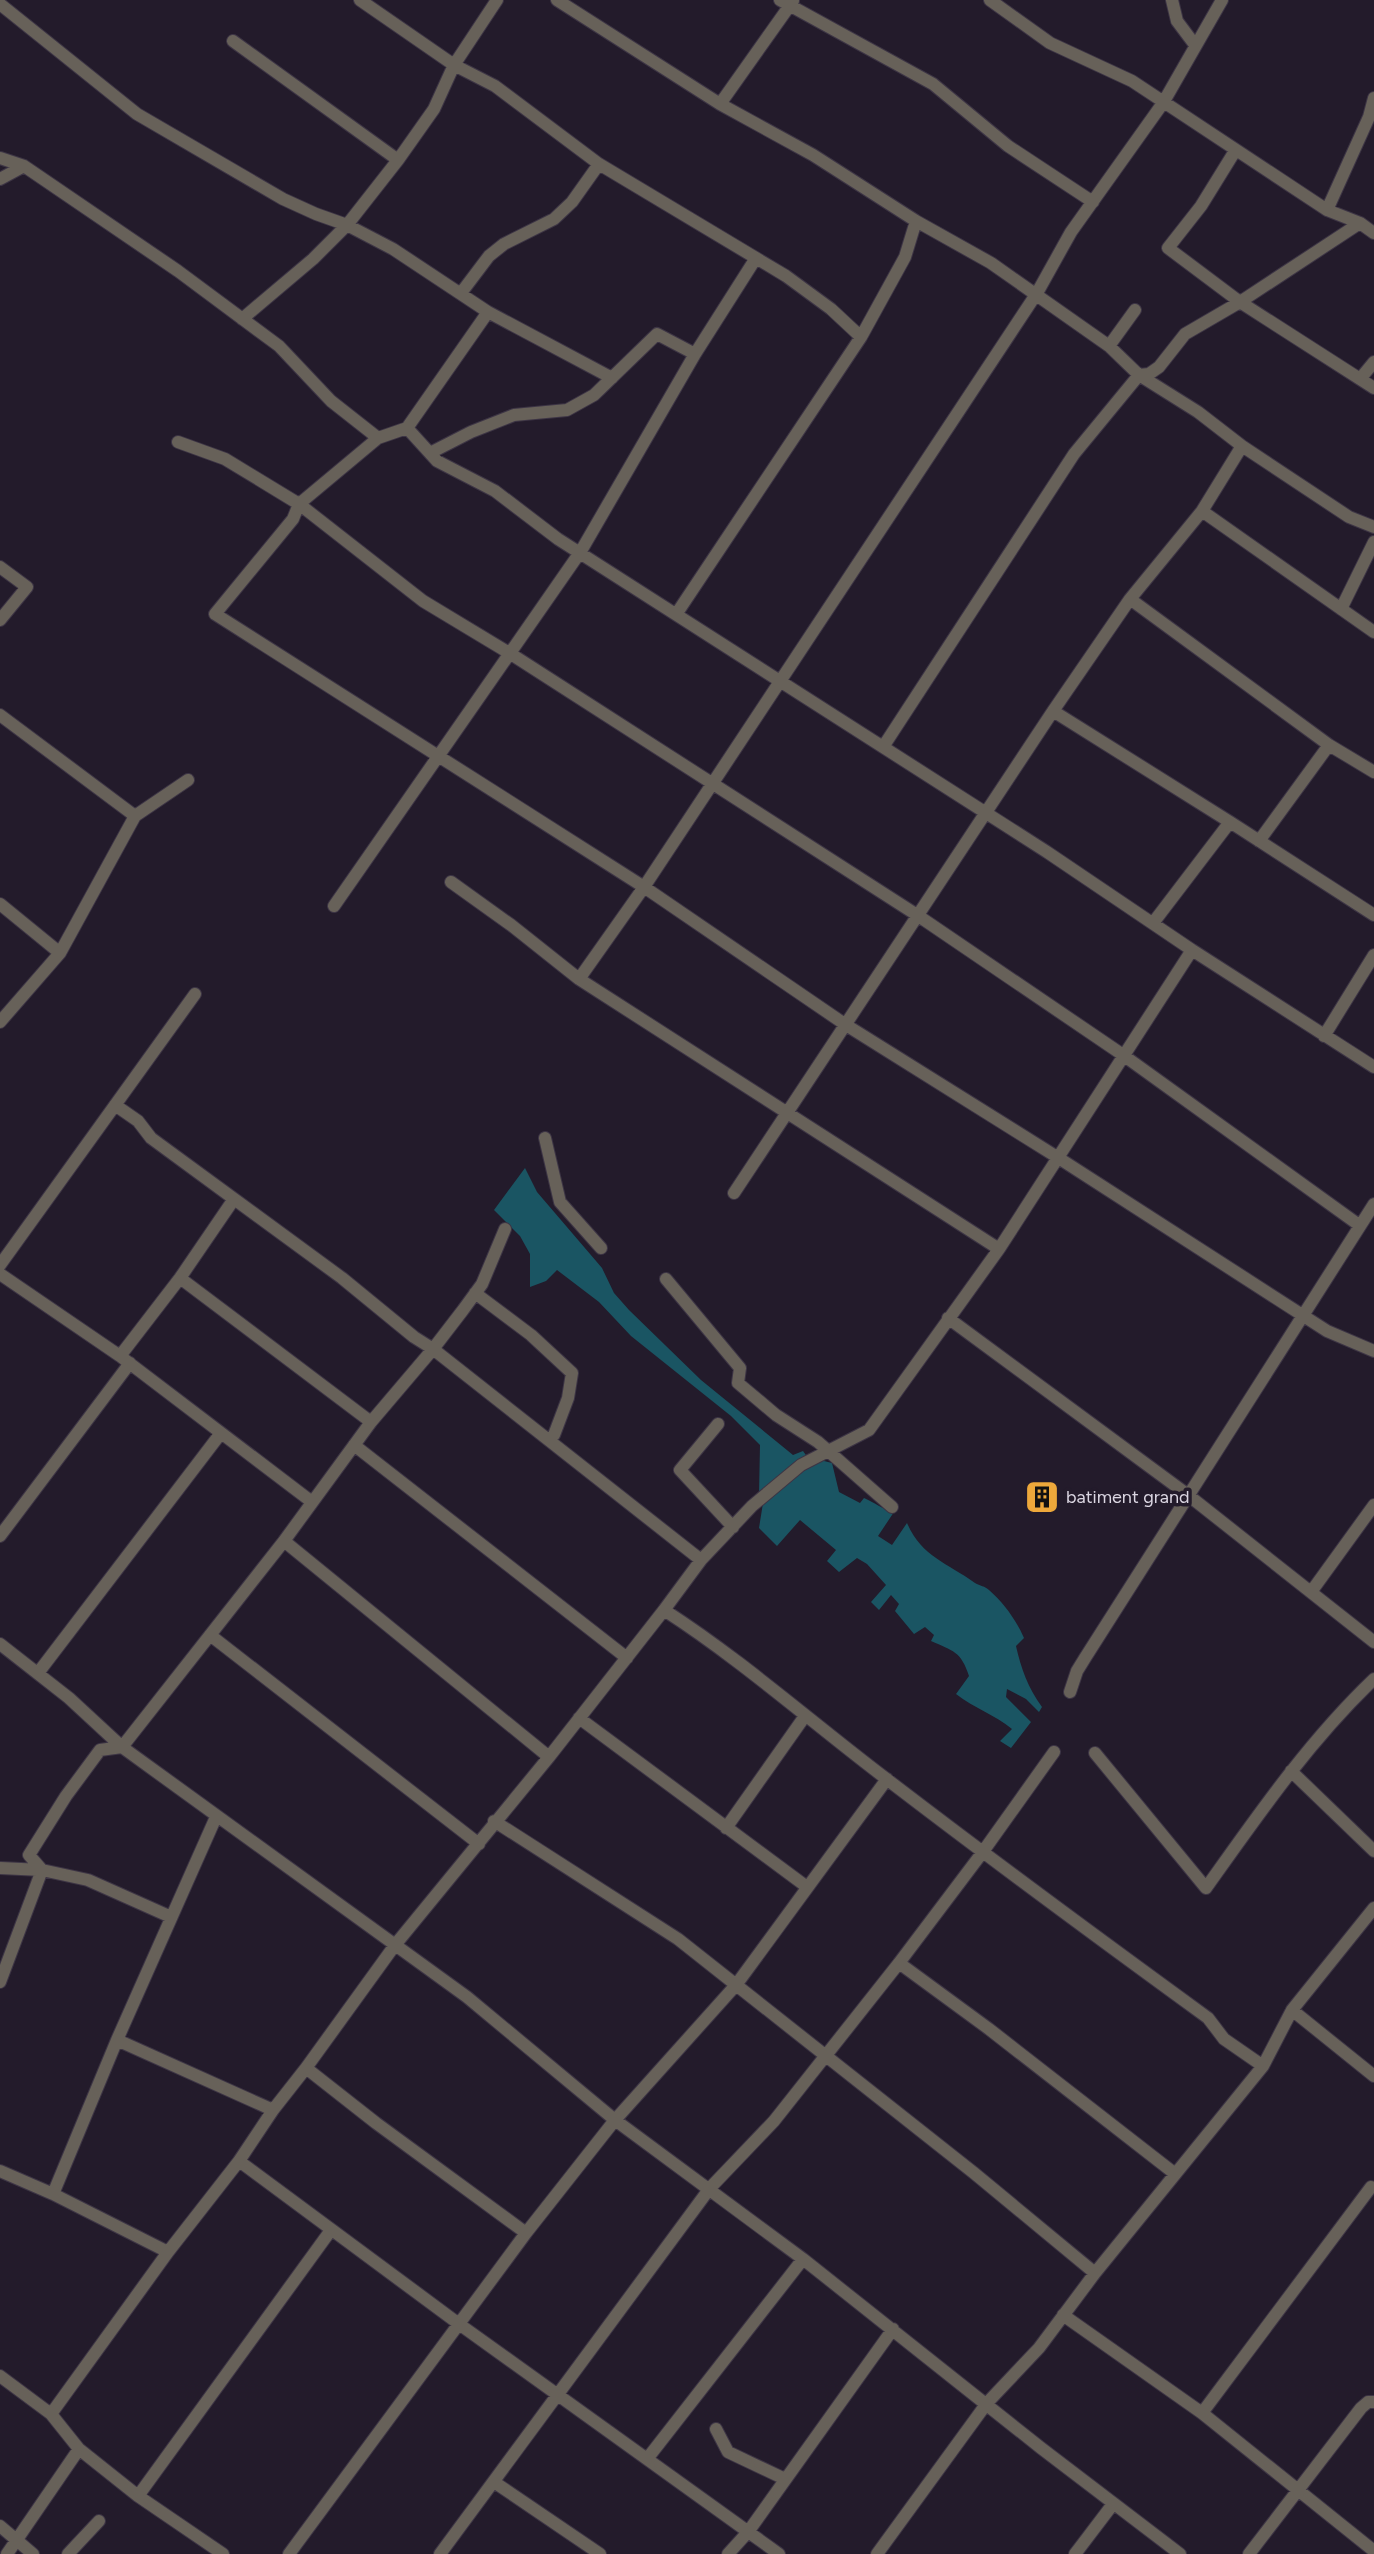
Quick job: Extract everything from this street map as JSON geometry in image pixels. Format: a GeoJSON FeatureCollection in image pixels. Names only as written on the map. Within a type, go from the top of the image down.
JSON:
{"type":"FeatureCollection","features":[{"type":"Feature","properties":{"kind":"street"},"geometry":{"type":"LineString","coordinates":[[360,0],[454,65],[495,86],[599,164],[786,276],[831,309],[862,337]]}},
{"type":"Feature","properties":{"kind":"street"},"geometry":{"type":"LineString","coordinates":[[242,319],[313,259],[347,225],[398,160],[434,108],[454,65],[497,0]]}},
{"type":"Feature","properties":{"kind":"street"},"geometry":{"type":"LineString","coordinates":[[557,0],[720,104],[813,155],[916,221],[991,263],[1109,346],[1139,375],[1198,412],[1242,446],[1349,517],[1374,527]]}},
{"type":"Feature","properties":{"kind":"street"},"geometry":{"type":"LineString","coordinates":[[990,0],[1050,43],[1132,81],[1327,210],[1360,223],[1374,233]]}},
{"type":"Feature","properties":{"kind":"street"},"geometry":{"type":"LineString","coordinates":[[1172,0],[1177,21],[1195,45]]}},
{"type":"Feature","properties":{"kind":"street"},"geometry":{"type":"LineString","coordinates":[[579,979],[644,887],[1037,293],[1071,232],[1163,103],[1222,0]]}},
{"type":"Feature","properties":{"kind":"street"},"geometry":{"type":"LineString","coordinates":[[720,104],[788,2],[933,84],[1009,146],[1093,202]]}},
{"type":"Feature","properties":{"kind":"street"},"geometry":{"type":"LineString","coordinates":[[0,4],[137,114],[283,199],[347,225],[393,249],[488,312],[612,378]]}},
{"type":"Feature","properties":{"kind":"street"},"geometry":{"type":"LineString","coordinates":[[233,41],[398,160]]}},
{"type":"Feature","properties":{"kind":"street"},"geometry":{"type":"LineString","coordinates":[[1327,210],[1369,117],[1374,98]]}},
{"type":"Feature","properties":{"kind":"street"},"geometry":{"type":"LineString","coordinates":[[1235,151],[1201,206],[1168,248],[1240,302],[1374,388]]}},
{"type":"Feature","properties":{"kind":"street"},"geometry":{"type":"LineString","coordinates":[[0,158],[24,166],[178,271],[279,346],[331,401],[378,438]]}},
{"type":"Feature","properties":{"kind":"street"},"geometry":{"type":"LineString","coordinates":[[461,293],[489,256],[504,244],[554,219],[572,202],[599,164]]}},
{"type":"Feature","properties":{"kind":"street"},"geometry":{"type":"LineString","coordinates":[[0,180],[24,166]]}},
{"type":"Feature","properties":{"kind":"street"},"geometry":{"type":"LineString","coordinates":[[677,613],[862,337],[905,257],[916,221]]}},
{"type":"Feature","properties":{"kind":"street"},"geometry":{"type":"LineString","coordinates":[[883,747],[1074,454],[1139,375],[1154,371],[1185,334],[1240,302],[1360,223]]}},
{"type":"Feature","properties":{"kind":"street"},"geometry":{"type":"LineString","coordinates":[[334,906],[581,551],[695,354],[756,258]]}},
{"type":"Feature","properties":{"kind":"street"},"geometry":{"type":"LineString","coordinates":[[1109,346],[1135,310]]}},
{"type":"Feature","properties":{"kind":"street"},"geometry":{"type":"LineString","coordinates":[[488,312],[407,428],[378,438],[299,504],[293,519],[215,614],[644,887],[846,1025],[1327,1331],[1374,1351]]}},
{"type":"Feature","properties":{"kind":"street"},"geometry":{"type":"LineString","coordinates":[[430,453],[513,415],[567,410],[594,395],[657,334],[695,354]]}},
{"type":"Feature","properties":{"kind":"street"},"geometry":{"type":"LineString","coordinates":[[1360,379],[1374,362]]}},
{"type":"Feature","properties":{"kind":"street"},"geometry":{"type":"LineString","coordinates":[[407,428],[437,461],[495,491],[558,539],[581,551],[677,613],[697,629],[1047,852],[1192,950],[1374,1067]]}},
{"type":"Feature","properties":{"kind":"street"},"geometry":{"type":"LineString","coordinates":[[178,442],[225,459],[299,504],[423,601],[917,915],[1122,1055],[1359,1225]]}},
{"type":"Feature","properties":{"kind":"street"},"geometry":{"type":"LineString","coordinates":[[734,1193],[1053,711],[1130,599],[1202,511],[1242,446]]}},
{"type":"Feature","properties":{"kind":"street"},"geometry":{"type":"LineString","coordinates":[[1202,511],[1374,632]]}},
{"type":"Feature","properties":{"kind":"street"},"geometry":{"type":"LineString","coordinates":[[1341,608],[1374,542]]}},
{"type":"Feature","properties":{"kind":"street"},"geometry":{"type":"LineString","coordinates":[[0,567],[27,587],[0,620]]}},
{"type":"Feature","properties":{"kind":"street"},"geometry":{"type":"LineString","coordinates":[[1130,599],[1329,744],[1374,772]]}},
{"type":"Feature","properties":{"kind":"street"},"geometry":{"type":"LineString","coordinates":[[1053,711],[1374,915]]}},
{"type":"Feature","properties":{"kind":"street"},"geometry":{"type":"LineString","coordinates":[[0,715],[135,816]]}},
{"type":"Feature","properties":{"kind":"street"},"geometry":{"type":"LineString","coordinates":[[1259,841],[1329,744]]}},
{"type":"Feature","properties":{"kind":"street"},"geometry":{"type":"LineString","coordinates":[[0,1022],[60,953],[135,816],[188,780]]}},
{"type":"Feature","properties":{"kind":"street"},"geometry":{"type":"LineString","coordinates":[[1153,922],[1230,822]]}},
{"type":"Feature","properties":{"kind":"street"},"geometry":{"type":"LineString","coordinates":[[451,882],[579,979],[999,1249]]}},
{"type":"Feature","properties":{"kind":"street"},"geometry":{"type":"LineString","coordinates":[[0,904],[60,953]]}},
{"type":"Feature","properties":{"kind":"street"},"geometry":{"type":"LineString","coordinates":[[51,2414],[395,1945],[549,1757],[701,1560],[752,1506],[801,1465],[869,1430],[999,1249],[1192,950]]}},
{"type":"Feature","properties":{"kind":"street"},"geometry":{"type":"LineString","coordinates":[[1324,1036],[1374,955]]}},
{"type":"Feature","properties":{"kind":"street"},"geometry":{"type":"LineString","coordinates":[[0,1265],[195,994]]}},
{"type":"Feature","properties":{"kind":"street"},"geometry":{"type":"LineString","coordinates":[[115,1105],[138,1121],[151,1138],[342,1278],[701,1560]]}},
{"type":"Feature","properties":{"kind":"street"},"geometry":{"type":"LineString","coordinates":[[545,1138],[560,1202],[601,1248]]}},
{"type":"Feature","properties":{"kind":"street"},"geometry":{"type":"LineString","coordinates":[[0,1535],[234,1199]]}},
{"type":"Feature","properties":{"kind":"street"},"geometry":{"type":"LineString","coordinates":[[1070,1692],[1085,1658],[1374,1204]]}},
{"type":"Feature","properties":{"kind":"street"},"geometry":{"type":"LineString","coordinates":[[42,1870],[29,1855],[66,1796],[100,1751],[122,1748],[284,1541],[371,1422],[433,1349],[482,1284],[505,1229]]}},
{"type":"Feature","properties":{"kind":"street"},"geometry":{"type":"LineString","coordinates":[[0,1273],[125,1359],[312,1502]]}},
{"type":"Feature","properties":{"kind":"street"},"geometry":{"type":"LineString","coordinates":[[180,1278],[371,1422]]}},
{"type":"Feature","properties":{"kind":"street"},"geometry":{"type":"LineString","coordinates":[[666,1279],[740,1368],[738,1383],[776,1415],[828,1451],[892,1507]]}},
{"type":"Feature","properties":{"kind":"street"},"geometry":{"type":"LineString","coordinates":[[475,1293],[531,1335],[572,1373],[568,1398],[554,1435]]}},
{"type":"Feature","properties":{"kind":"street"},"geometry":{"type":"LineString","coordinates":[[948,1318],[1188,1495],[1374,1642]]}},
{"type":"Feature","properties":{"kind":"street"},"geometry":{"type":"LineString","coordinates":[[718,1424],[680,1470],[733,1527]]}},
{"type":"Feature","properties":{"kind":"street"},"geometry":{"type":"LineString","coordinates":[[38,1673],[221,1433]]}},
{"type":"Feature","properties":{"kind":"street"},"geometry":{"type":"LineString","coordinates":[[354,1445],[627,1658]]}},
{"type":"Feature","properties":{"kind":"street"},"geometry":{"type":"LineString","coordinates":[[1311,1592],[1374,1505]]}},
{"type":"Feature","properties":{"kind":"street"},"geometry":{"type":"LineString","coordinates":[[284,1541],[549,1757]]}},
{"type":"Feature","properties":{"kind":"street"},"geometry":{"type":"LineString","coordinates":[[664,1610],[715,1643],[982,1853],[1208,2018],[1224,2039],[1263,2066]]}},
{"type":"Feature","properties":{"kind":"street"},"geometry":{"type":"LineString","coordinates":[[210,1636],[479,1844]]}},
{"type":"Feature","properties":{"kind":"street"},"geometry":{"type":"LineString","coordinates":[[0,1644],[69,1698],[122,1748],[467,1997],[615,2120],[803,2259],[1180,2554]]}},
{"type":"Feature","properties":{"kind":"street"},"geometry":{"type":"LineString","coordinates":[[1095,1753],[1206,1888],[1291,1770],[1343,1708],[1374,1679]]}},
{"type":"Feature","properties":{"kind":"street"},"geometry":{"type":"LineString","coordinates":[[726,1828],[805,1716]]}},
{"type":"Feature","properties":{"kind":"street"},"geometry":{"type":"LineString","coordinates":[[579,1718],[807,1887]]}},
{"type":"Feature","properties":{"kind":"street"},"geometry":{"type":"LineString","coordinates":[[440,2554],[710,2188],[774,2121],[826,2056],[982,1853],[1054,1752]]}},
{"type":"Feature","properties":{"kind":"street"},"geometry":{"type":"LineString","coordinates":[[1291,1770],[1374,1851]]}},
{"type":"Feature","properties":{"kind":"street"},"geometry":{"type":"LineString","coordinates":[[289,2554],[526,2233],[615,2120],[736,1985],[887,1779]]}},
{"type":"Feature","properties":{"kind":"street"},"geometry":{"type":"LineString","coordinates":[[53,2194],[117,2040],[216,1817]]}},
{"type":"Feature","properties":{"kind":"street"},"geometry":{"type":"LineString","coordinates":[[494,1821],[678,1939],[974,2173],[1094,2273]]}},
{"type":"Feature","properties":{"kind":"street"},"geometry":{"type":"LineString","coordinates":[[0,1867],[42,1870],[88,1880],[171,1917]]}},
{"type":"Feature","properties":{"kind":"street"},"geometry":{"type":"LineString","coordinates":[[0,1982],[42,1870]]}},
{"type":"Feature","properties":{"kind":"street"},"geometry":{"type":"LineString","coordinates":[[877,2554],[987,2403],[1039,2348],[1094,2273],[1263,2066],[1292,2010],[1374,1908]]}},
{"type":"Feature","properties":{"kind":"street"},"geometry":{"type":"LineString","coordinates":[[899,1963],[989,2029],[1174,2173]]}},
{"type":"Feature","properties":{"kind":"street"},"geometry":{"type":"LineString","coordinates":[[1292,2010],[1374,2076]]}},
{"type":"Feature","properties":{"kind":"street"},"geometry":{"type":"LineString","coordinates":[[117,2040],[273,2110]]}},
{"type":"Feature","properties":{"kind":"street"},"geometry":{"type":"LineString","coordinates":[[306,2068],[526,2233]]}},
{"type":"Feature","properties":{"kind":"street"},"geometry":{"type":"LineString","coordinates":[[239,2161],[459,2324],[779,2554]]}},
{"type":"Feature","properties":{"kind":"street"},"geometry":{"type":"LineString","coordinates":[[0,2171],[53,2194],[168,2252]]}},
{"type":"Feature","properties":{"kind":"street"},"geometry":{"type":"LineString","coordinates":[[1202,2413],[1373,2186]]}},
{"type":"Feature","properties":{"kind":"street"},"geometry":{"type":"LineString","coordinates":[[138,2496],[331,2230]]}},
{"type":"Feature","properties":{"kind":"street"},"geometry":{"type":"LineString","coordinates":[[646,2459],[803,2259]]}},
{"type":"Feature","properties":{"kind":"street"},"geometry":{"type":"LineString","coordinates":[[1063,2315],[1202,2413],[1374,2552]]}},
{"type":"Feature","properties":{"kind":"street"},"geometry":{"type":"LineString","coordinates":[[728,2554],[748,2532],[893,2329]]}},
{"type":"Feature","properties":{"kind":"street"},"geometry":{"type":"LineString","coordinates":[[0,2375],[51,2414],[79,2449],[138,2496],[223,2554]]}},
{"type":"Feature","properties":{"kind":"street"},"geometry":{"type":"LineString","coordinates":[[1249,2554],[1361,2408],[1368,2402],[1374,2402]]}},
{"type":"Feature","properties":{"kind":"street"},"geometry":{"type":"LineString","coordinates":[[716,2430],[728,2452],[785,2479]]}},
{"type":"Feature","properties":{"kind":"street"},"geometry":{"type":"LineString","coordinates":[[7,2554],[79,2449]]}},
{"type":"Feature","properties":{"kind":"street"},"geometry":{"type":"LineString","coordinates":[[494,2482],[582,2549],[600,2554]]}},
{"type":"Feature","properties":{"kind":"street"},"geometry":{"type":"LineString","coordinates":[[1075,2554],[1113,2504]]}},
{"type":"Feature","properties":{"kind":"street"},"geometry":{"type":"LineString","coordinates":[[68,2554],[99,2521]]}},
{"type":"Feature","properties":{"kind":"street"},"geometry":{"type":"LineString","coordinates":[[0,2526],[33,2554]]}},
{"type":"Feature","properties":{"kind":"water"},"geometry":{"type":"Polygon","coordinates":[[[525,1168],[537,1192],[602,1268],[614,1293],[629,1310],[701,1380],[793,1455],[803,1451],[808,1458],[759,1495],[760,1445],[731,1416],[631,1336],[599,1302],[557,1270],[546,1281],[530,1287],[530,1254],[520,1236],[494,1210],[525,1168]]]}},
{"type":"Feature","properties":{"kind":"water"},"geometry":{"type":"Polygon","coordinates":[[[820,1460],[832,1463],[839,1492],[860,1503],[864,1498],[894,1512],[878,1536],[892,1545],[907,1523],[927,1551],[987,1589],[1000,1600],[1013,1618],[1024,1638],[1016,1646],[1020,1662],[1042,1707],[1039,1712],[1026,1699],[1007,1689],[1006,1697],[1031,1722],[1011,1748],[1000,1741],[1012,1729],[956,1694],[969,1676],[963,1661],[951,1650],[931,1641],[934,1635],[925,1627],[914,1634],[895,1611],[899,1604],[891,1595],[879,1610],[871,1602],[886,1585],[867,1564],[857,1558],[839,1572],[827,1561],[836,1550],[800,1520],[777,1546],[759,1528],[763,1503],[793,1473],[820,1460]]]}},
{"type":"Feature","properties":{"kind":"place","name":"batiment grand"},"geometry":{"type":"Point","coordinates":[1042,1497]}}]}
